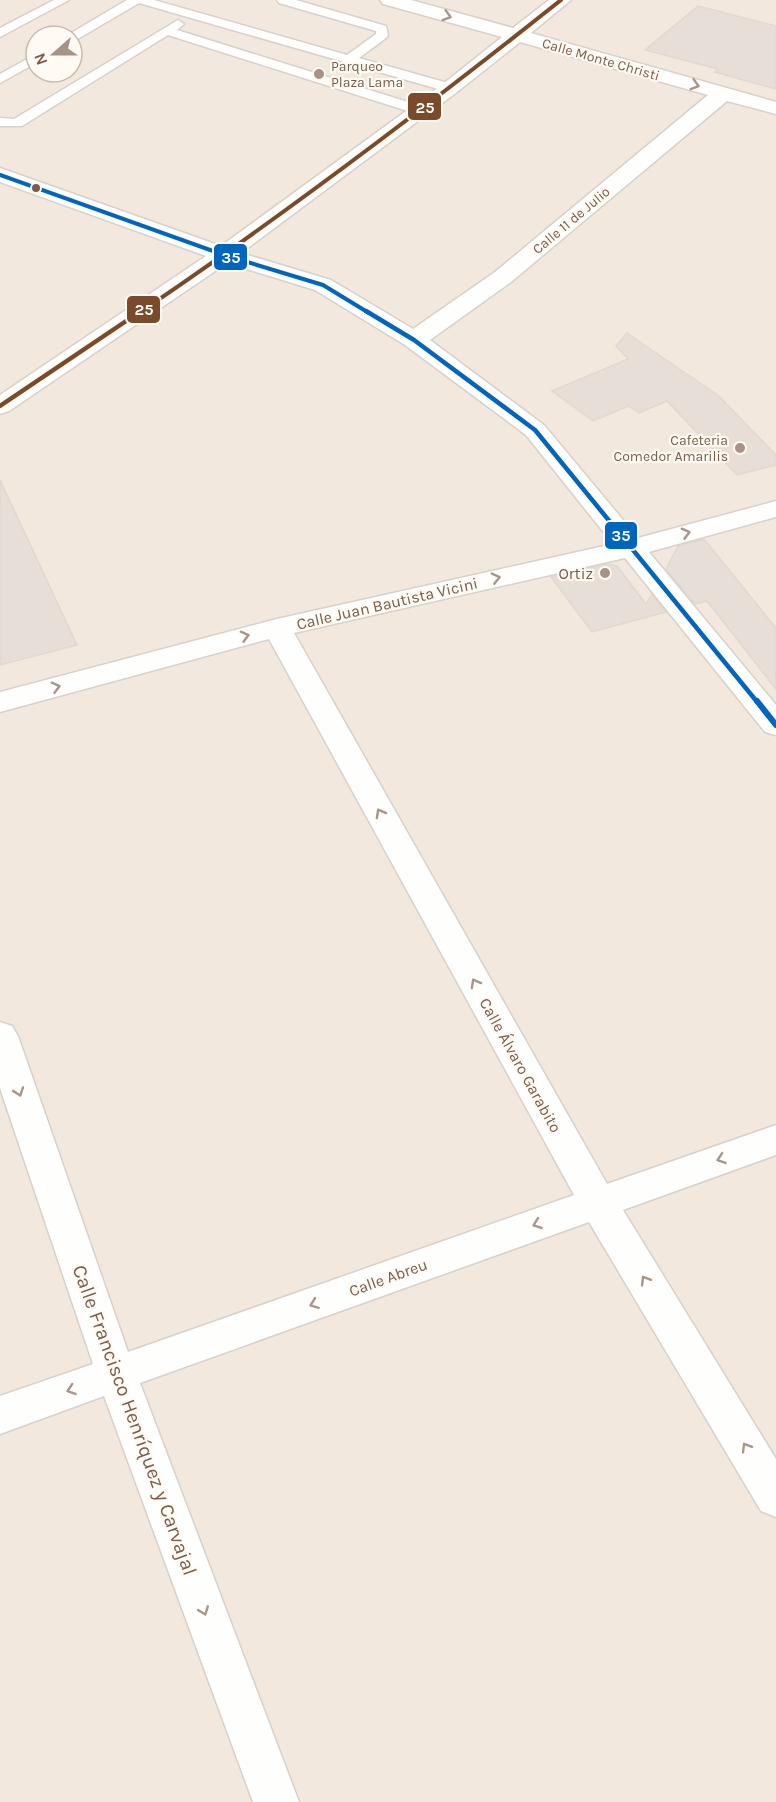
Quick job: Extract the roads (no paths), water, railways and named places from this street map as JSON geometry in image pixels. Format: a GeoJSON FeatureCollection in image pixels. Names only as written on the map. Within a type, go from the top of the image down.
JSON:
{"type":"FeatureCollection","features":[{"type":"Feature","properties":{"kind":"street","name":"Calle Monte Christi"},"geometry":{"type":"LineString","coordinates":[[390,0],[776,108]]}},
{"type":"Feature","properties":{"kind":"street"},"geometry":{"type":"LineString","coordinates":[[0,406],[224,255],[450,88],[561,0]]}},
{"type":"Feature","properties":{"kind":"street","name":"Calle 11 de Julio"},"geometry":{"type":"LineString","coordinates":[[414,340],[503,277],[724,93]]}},
{"type":"Feature","properties":{"kind":"street"},"geometry":{"type":"LineString","coordinates":[[0,175],[224,255],[323,285],[414,340],[535,430],[776,725]]}},
{"type":"Feature","properties":{"kind":"street","name":"Calle Juan Bautista Vicini"},"geometry":{"type":"LineString","coordinates":[[0,702],[277,628],[631,548],[776,509]]}},
{"type":"Feature","properties":{"kind":"street","name":"Calle Álvaro Garabito"},"geometry":{"type":"LineString","coordinates":[[277,628],[598,1203],[776,1497]]}},
{"type":"Feature","properties":{"kind":"street","name":"Calle Francisco Henríquez y Carvajal"},"geometry":{"type":"LineString","coordinates":[[0,1036],[116,1374],[276,1802]]}},
{"type":"Feature","properties":{"kind":"street","name":"Calle Abreu"},"geometry":{"type":"LineString","coordinates":[[0,1415],[776,1140]]}},
{"type":"Feature","properties":{"kind":"lane"},"geometry":{"type":"LineString","coordinates":[[0,33],[63,0]]}},
{"type":"Feature","properties":{"kind":"lane"},"geometry":{"type":"LineString","coordinates":[[84,30],[136,0]]}},
{"type":"Feature","properties":{"kind":"lane"},"geometry":{"type":"LineString","coordinates":[[141,0],[450,88]]}},
{"type":"Feature","properties":{"kind":"lane"},"geometry":{"type":"LineString","coordinates":[[283,0],[382,29],[382,35],[349,59]]}},
{"type":"Feature","properties":{"kind":"lane"},"geometry":{"type":"LineString","coordinates":[[0,122],[17,123],[194,14]]}},
{"type":"Feature","properties":{"kind":"lane"},"geometry":{"type":"LineString","coordinates":[[167,31],[418,110]]}},
{"type":"Feature","properties":{"kind":"lane"},"geometry":{"type":"LineString","coordinates":[[0,79],[24,65]]}},
{"type":"Feature","properties":{"kind":"place","name":"Parqueo Plaza Lama"},"geometry":{"type":"Point","coordinates":[319,74]}},
{"type":"Feature","properties":{"kind":"place","name":"Cafeteria Comedor Amarilis"},"geometry":{"type":"Point","coordinates":[740,448]}},
{"type":"Feature","properties":{"kind":"place","name":"Ortiz"},"geometry":{"type":"Point","coordinates":[605,573]}}]}
